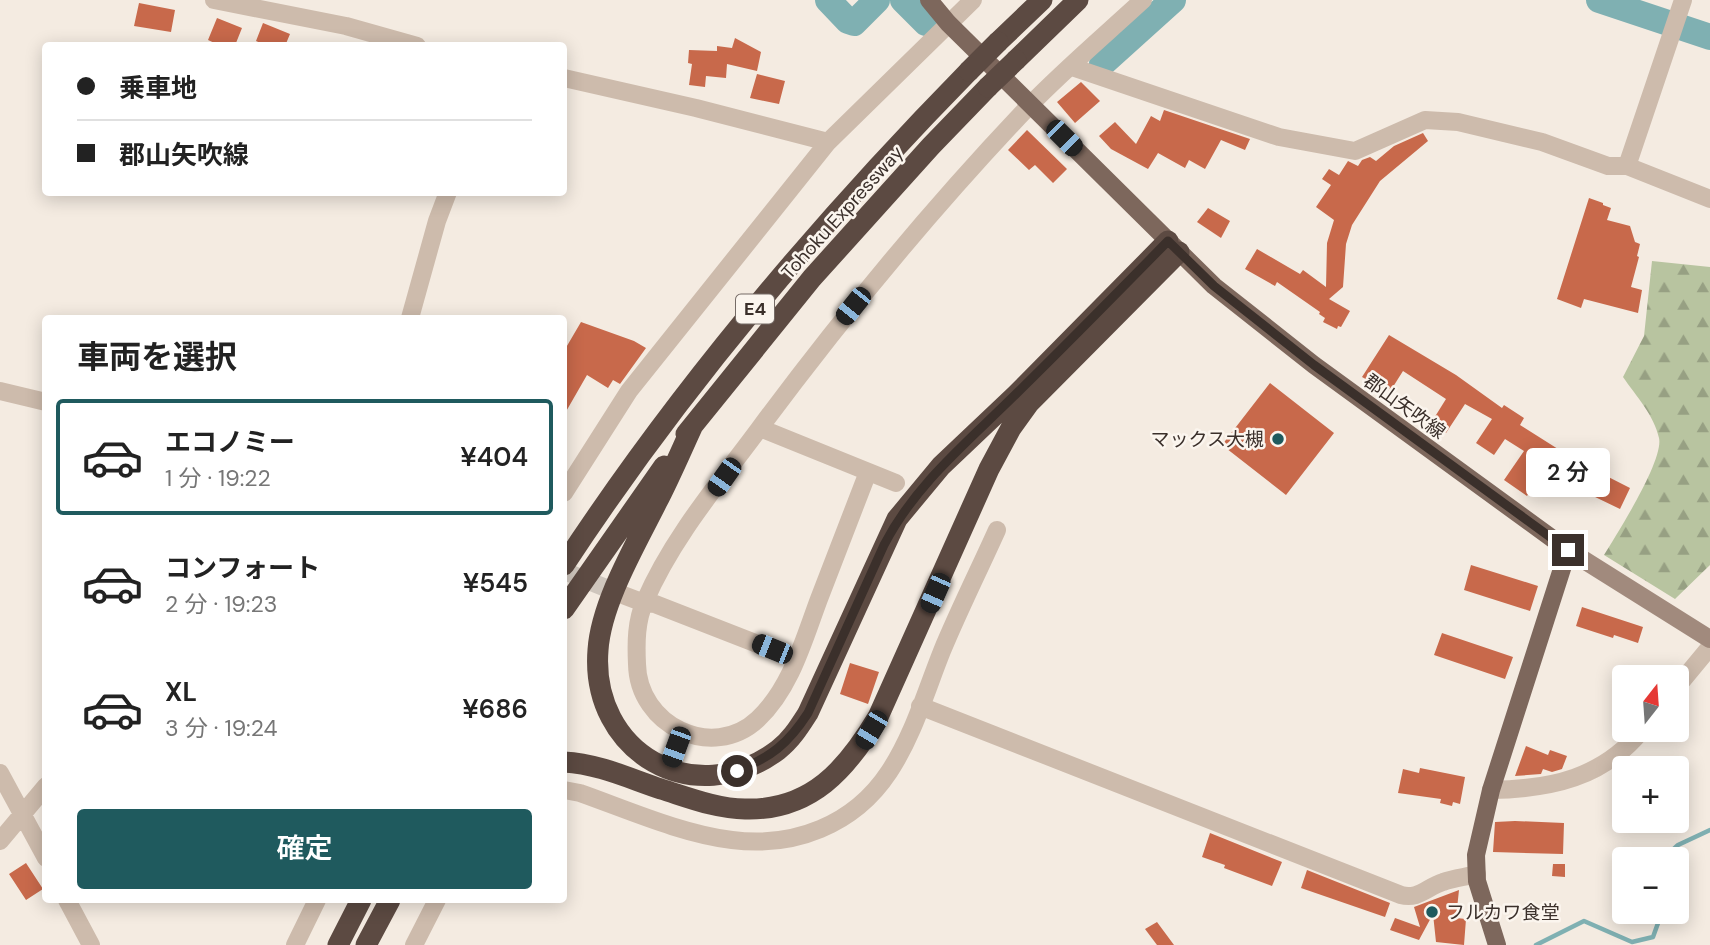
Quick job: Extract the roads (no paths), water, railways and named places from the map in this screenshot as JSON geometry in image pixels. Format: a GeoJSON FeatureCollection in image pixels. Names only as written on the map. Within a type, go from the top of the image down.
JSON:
{"type":"FeatureCollection","features":[{"type":"Feature","properties":{"kind":"highway","name":"Tohoku Expressway"},"geometry":{"type":"LineString","coordinates":[[567,561],[630,469],[745,321],[839,209],[969,71],[1042,0]]}},
{"type":"Feature","properties":{"kind":"highway","name":"Tohoku Expressway"},"geometry":{"type":"LineString","coordinates":[[567,605],[693,425],[811,278],[931,146],[1078,0]]}},
{"type":"Feature","properties":{"kind":"highway"},"geometry":{"type":"LineString","coordinates":[[693,425],[602,623],[597,675],[602,698],[612,720],[626,742],[641,755],[672,771],[714,776],[760,762],[794,734],[808,713],[897,519],[941,466],[1174,246]]}},
{"type":"Feature","properties":{"kind":"highway"},"geometry":{"type":"LineString","coordinates":[[567,762],[611,770],[685,796],[744,809],[774,806],[811,794],[828,782],[850,759],[878,717],[989,470],[1011,428],[1029,403],[1174,246]]}},
{"type":"Feature","properties":{"kind":"highway"},"geometry":{"type":"LineString","coordinates":[[338,945],[359,903]]}},
{"type":"Feature","properties":{"kind":"highway"},"geometry":{"type":"LineString","coordinates":[[366,945],[388,903]]}},
{"type":"Feature","properties":{"kind":"main road","name":"郡山矢吹線"},"geometry":{"type":"LineString","coordinates":[[929,0],[948,23],[1214,286],[1314,365],[1568,550]]}},
{"type":"Feature","properties":{"kind":"main road"},"geometry":{"type":"LineString","coordinates":[[1497,945],[1477,874],[1476,855],[1491,790],[1568,550]]}},
{"type":"Feature","properties":{"kind":"street"},"geometry":{"type":"LineString","coordinates":[[214,0],[346,26],[403,42]]}},
{"type":"Feature","properties":{"kind":"street"},"geometry":{"type":"LineString","coordinates":[[567,488],[629,391],[828,142],[973,0]]}},
{"type":"Feature","properties":{"kind":"street"},"geometry":{"type":"LineString","coordinates":[[868,472],[796,659],[769,706],[744,730],[726,737],[705,738],[668,725],[654,712],[640,684],[637,670],[637,630],[644,603],[690,525],[838,324],[897,252],[1031,104],[1143,0]]}},
{"type":"Feature","properties":{"kind":"street"},"geometry":{"type":"LineString","coordinates":[[1627,166],[1681,6]]}},
{"type":"Feature","properties":{"kind":"street"},"geometry":{"type":"LineString","coordinates":[[1072,66],[1279,137],[1354,151],[1425,120],[1458,122],[1542,142],[1608,166],[1627,166],[1710,200]]}},
{"type":"Feature","properties":{"kind":"street"},"geometry":{"type":"LineString","coordinates":[[567,79],[828,142]]}},
{"type":"Feature","properties":{"kind":"street"},"geometry":{"type":"LineString","coordinates":[[411,315],[446,196]]}},
{"type":"Feature","properties":{"kind":"street"},"geometry":{"type":"LineString","coordinates":[[0,390],[42,401]]}},
{"type":"Feature","properties":{"kind":"street"},"geometry":{"type":"LineString","coordinates":[[760,428],[896,483]]}},
{"type":"Feature","properties":{"kind":"street"},"geometry":{"type":"LineString","coordinates":[[567,791],[700,834],[733,840],[772,842],[815,832],[858,808],[889,772],[905,742],[997,530]]}},
{"type":"Feature","properties":{"kind":"street"},"geometry":{"type":"LineString","coordinates":[[1568,550],[1710,639]]}},
{"type":"Feature","properties":{"kind":"street"},"geometry":{"type":"LineString","coordinates":[[623,595],[655,604],[796,659]]}},
{"type":"Feature","properties":{"kind":"street"},"geometry":{"type":"LineString","coordinates":[[1689,672],[1710,647]]}},
{"type":"Feature","properties":{"kind":"street"},"geometry":{"type":"LineString","coordinates":[[920,706],[1410,898],[1443,882],[1477,874]]}},
{"type":"Feature","properties":{"kind":"street"},"geometry":{"type":"LineString","coordinates":[[671,761],[682,732]]}},
{"type":"Feature","properties":{"kind":"street"},"geometry":{"type":"LineString","coordinates":[[1491,790],[1528,789],[1586,775],[1633,742]]}},
{"type":"Feature","properties":{"kind":"street"},"geometry":{"type":"LineString","coordinates":[[0,773],[42,851]]}},
{"type":"Feature","properties":{"kind":"street"},"geometry":{"type":"LineString","coordinates":[[0,841],[42,791]]}},
{"type":"Feature","properties":{"kind":"street"},"geometry":{"type":"LineString","coordinates":[[651,818],[657,800]]}},
{"type":"Feature","properties":{"kind":"street"},"geometry":{"type":"LineString","coordinates":[[69,903],[91,945]]}},
{"type":"Feature","properties":{"kind":"street"},"geometry":{"type":"LineString","coordinates":[[295,945],[316,903]]}},
{"type":"Feature","properties":{"kind":"street"},"geometry":{"type":"LineString","coordinates":[[414,945],[435,903]]}},
{"type":"Feature","properties":{"kind":"waterway"},"geometry":{"type":"LineString","coordinates":[[828,0],[848,21],[854,23],[877,0]]}},
{"type":"Feature","properties":{"kind":"waterway"},"geometry":{"type":"LineString","coordinates":[[903,0],[926,23]]}},
{"type":"Feature","properties":{"kind":"waterway"},"geometry":{"type":"LineString","coordinates":[[1102,64],[1173,0]]}},
{"type":"Feature","properties":{"kind":"waterway"},"geometry":{"type":"LineString","coordinates":[[1599,0],[1710,37]]}},
{"type":"Feature","properties":{"kind":"waterway"},"geometry":{"type":"LineString","coordinates":[[1676,847],[1710,830]]}},
{"type":"Feature","properties":{"kind":"waterway"},"geometry":{"type":"LineString","coordinates":[[1536,945],[1584,921],[1632,942],[1653,937],[1658,924]]}},
{"type":"Feature","properties":{"kind":"tunnel"},"geometry":{"type":"LineString","coordinates":[[567,572],[623,595]]}},
{"type":"Feature","properties":{"kind":"place","name":"マックス大槻"},"geometry":{"type":"Point","coordinates":[1278,439]}},
{"type":"Feature","properties":{"kind":"place","name":"フルカワ食堂"},"geometry":{"type":"Point","coordinates":[1432,912]}}]}
